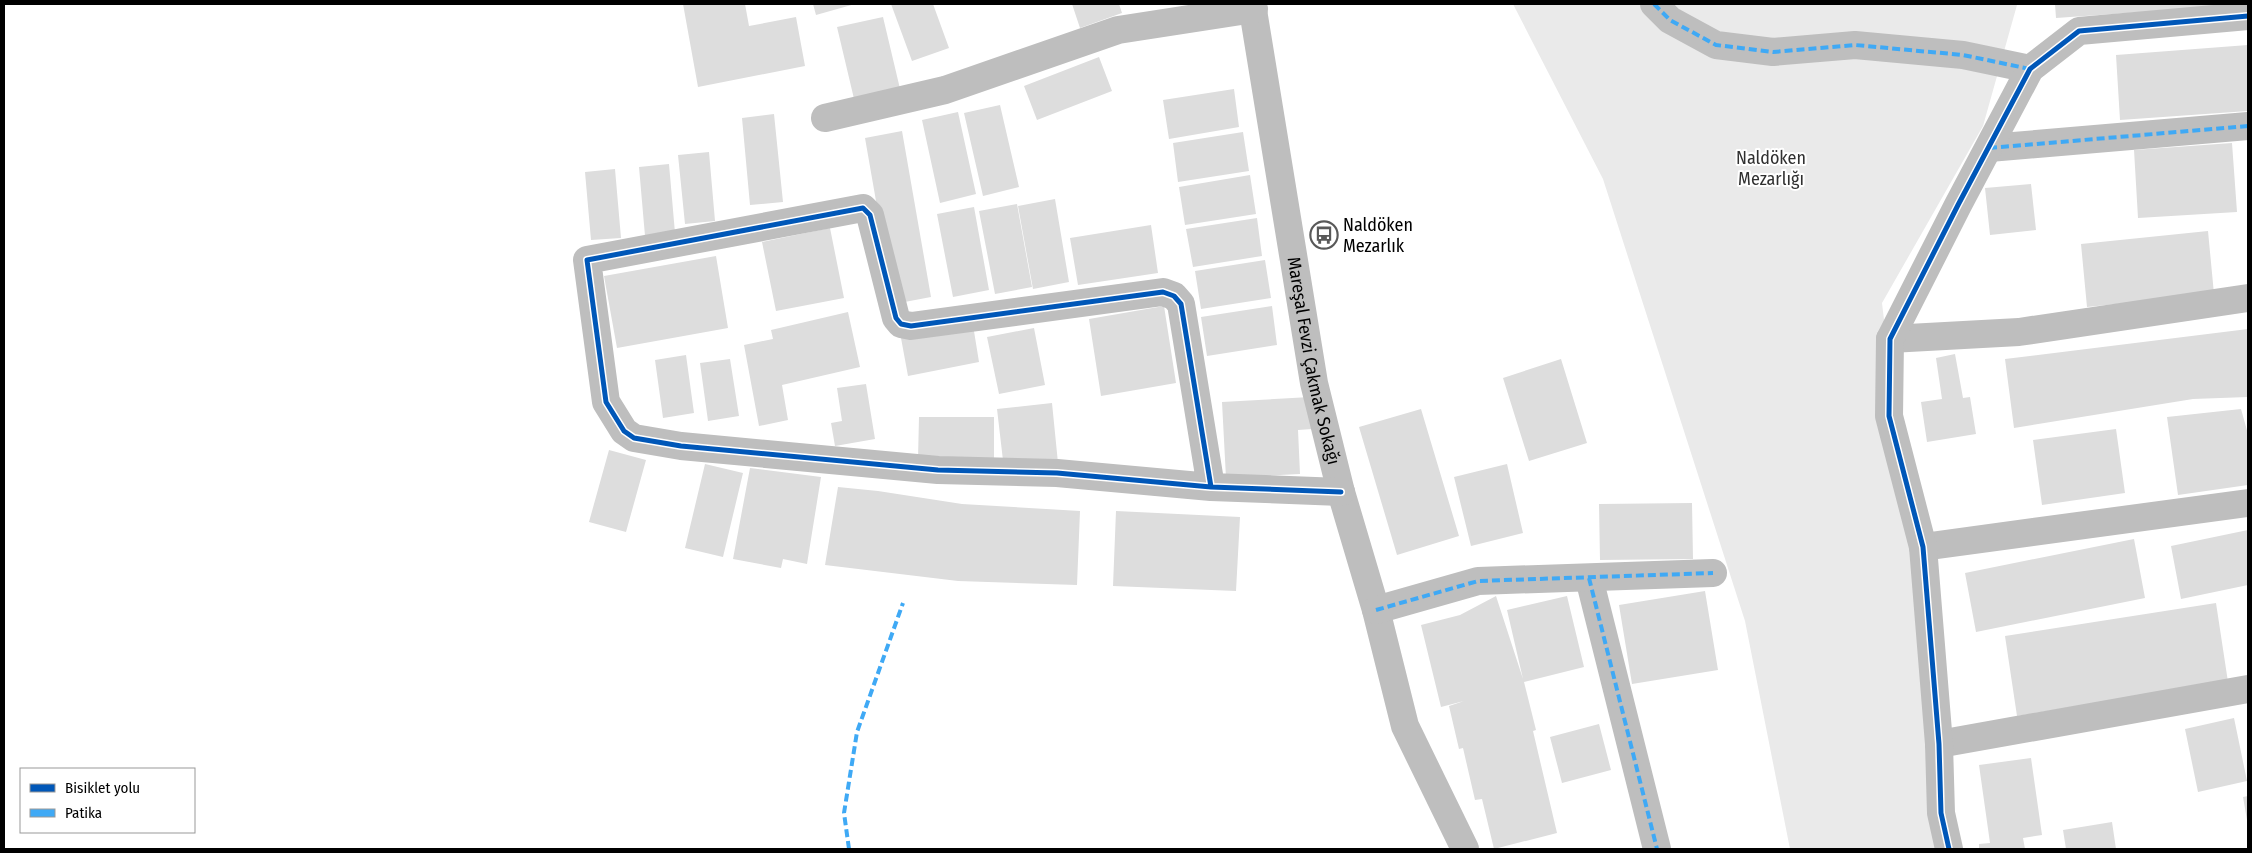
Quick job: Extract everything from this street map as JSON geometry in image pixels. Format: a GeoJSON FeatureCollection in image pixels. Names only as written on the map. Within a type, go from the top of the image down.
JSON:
{"type":"FeatureCollection","features":[{"type":"Feature","properties":{"kind":"street"},"geometry":{"type":"LineString","coordinates":[[1654,4],[1670,20],[1716,45],[1773,52],[1855,45],[1963,55],[2030,69]]}},
{"type":"Feature","properties":{"kind":"street"},"geometry":{"type":"LineString","coordinates":[[825,118],[945,90],[1118,30],[1253,6]]}},
{"type":"Feature","properties":{"kind":"street","name":"Mareşal Fevzi Çakmak Sokağı"},"geometry":{"type":"LineString","coordinates":[[1253,6],[1314,383],[1341,492],[1376,610],[1405,726],[1465,849]]}},
{"type":"Feature","properties":{"kind":"street"},"geometry":{"type":"LineString","coordinates":[[1949,849],[1942,812],[1939,744],[1923,546],[1889,416],[1890,339],[1958,204],[2030,69],[2079,31],[2248,16]]}},
{"type":"Feature","properties":{"kind":"street"},"geometry":{"type":"LineString","coordinates":[[1989,148],[2248,126]]}},
{"type":"Feature","properties":{"kind":"street"},"geometry":{"type":"LineString","coordinates":[[1211,487],[1181,304],[1174,296],[1163,292],[911,326],[901,324],[896,318],[870,215],[863,208],[588,260],[606,402],[624,431],[634,438],[681,446],[938,470],[1057,473],[1211,487],[1341,492]]}},
{"type":"Feature","properties":{"kind":"street"},"geometry":{"type":"LineString","coordinates":[[1890,339],[2019,332],[2248,298]]}},
{"type":"Feature","properties":{"kind":"street"},"geometry":{"type":"LineString","coordinates":[[1923,546],[2248,504]]}},
{"type":"Feature","properties":{"kind":"street"},"geometry":{"type":"LineString","coordinates":[[1376,610],[1478,581],[1713,573]]}},
{"type":"Feature","properties":{"kind":"street"},"geometry":{"type":"LineString","coordinates":[[1589,578],[1657,849]]}},
{"type":"Feature","properties":{"kind":"street"},"geometry":{"type":"LineString","coordinates":[[1939,744],[2248,689]]}},
{"type":"Feature","properties":{"kind":"green space","name":"Naldöken Mezarlığı"},"geometry":{"type":"Polygon","coordinates":[[[1513,4],[2017,5],[1983,126],[1882,303],[1919,613],[1953,849],[1790,849],[1745,621],[1603,179],[1513,4]]]}},
{"type":"Feature","properties":{"kind":"building"},"geometry":{"type":"Polygon","coordinates":[[[683,4],[745,4],[749,26],[796,17],[805,66],[698,87],[683,4]]]}},
{"type":"Feature","properties":{"kind":"building"},"geometry":{"type":"Polygon","coordinates":[[[813,4],[855,4],[816,15],[813,4]]]}},
{"type":"Feature","properties":{"kind":"building"},"geometry":{"type":"Polygon","coordinates":[[[891,4],[933,4],[949,48],[912,61],[891,4]]]}},
{"type":"Feature","properties":{"kind":"building"},"geometry":{"type":"Polygon","coordinates":[[[1072,4],[1119,4],[1122,13],[1080,28],[1072,4]]]}},
{"type":"Feature","properties":{"kind":"building"},"geometry":{"type":"Polygon","coordinates":[[[2055,4],[2212,4],[2213,7],[2056,18],[2055,4]]]}},
{"type":"Feature","properties":{"kind":"building"},"geometry":{"type":"Polygon","coordinates":[[[883,17],[901,93],[855,103],[837,27],[883,17]]]}},
{"type":"Feature","properties":{"kind":"building"},"geometry":{"type":"Polygon","coordinates":[[[2248,45],[2248,111],[2120,120],[2116,55],[2248,45]]]}},
{"type":"Feature","properties":{"kind":"building"},"geometry":{"type":"Polygon","coordinates":[[[1099,57],[1112,91],[1037,120],[1024,86],[1099,57]]]}},
{"type":"Feature","properties":{"kind":"building"},"geometry":{"type":"Polygon","coordinates":[[[1234,89],[1239,127],[1169,139],[1163,100],[1234,89]]]}},
{"type":"Feature","properties":{"kind":"building"},"geometry":{"type":"Polygon","coordinates":[[[1000,105],[1019,187],[983,196],[964,113],[1000,105]]]}},
{"type":"Feature","properties":{"kind":"building"},"geometry":{"type":"Polygon","coordinates":[[[958,112],[976,194],[940,203],[922,120],[958,112]]]}},
{"type":"Feature","properties":{"kind":"building"},"geometry":{"type":"Polygon","coordinates":[[[774,114],[783,202],[750,205],[742,118],[774,114]]]}},
{"type":"Feature","properties":{"kind":"building"},"geometry":{"type":"Polygon","coordinates":[[[902,131],[931,297],[894,304],[865,138],[902,131]]]}},
{"type":"Feature","properties":{"kind":"building"},"geometry":{"type":"Polygon","coordinates":[[[1243,132],[1249,171],[1178,182],[1173,143],[1243,132]]]}},
{"type":"Feature","properties":{"kind":"building"},"geometry":{"type":"Polygon","coordinates":[[[2232,143],[2237,212],[2138,218],[2134,150],[2232,143]]]}},
{"type":"Feature","properties":{"kind":"building"},"geometry":{"type":"Polygon","coordinates":[[[709,152],[715,221],[685,224],[678,155],[709,152]]]}},
{"type":"Feature","properties":{"kind":"building"},"geometry":{"type":"Polygon","coordinates":[[[669,164],[675,233],[645,236],[639,167],[669,164]]]}},
{"type":"Feature","properties":{"kind":"building"},"geometry":{"type":"Polygon","coordinates":[[[615,169],[621,238],[591,240],[585,172],[615,169]]]}},
{"type":"Feature","properties":{"kind":"building"},"geometry":{"type":"Polygon","coordinates":[[[1250,175],[1256,214],[1185,225],[1179,187],[1250,175]]]}},
{"type":"Feature","properties":{"kind":"building"},"geometry":{"type":"Polygon","coordinates":[[[2031,184],[2036,230],[1990,235],[1985,188],[2031,184]]]}},
{"type":"Feature","properties":{"kind":"building"},"geometry":{"type":"Polygon","coordinates":[[[1055,199],[1069,282],[1033,289],[1018,206],[1055,199]]]}},
{"type":"Feature","properties":{"kind":"building"},"geometry":{"type":"Polygon","coordinates":[[[1017,204],[1032,287],[995,294],[979,211],[1017,204]]]}},
{"type":"Feature","properties":{"kind":"building"},"geometry":{"type":"Polygon","coordinates":[[[974,207],[989,290],[953,297],[937,214],[974,207]]]}},
{"type":"Feature","properties":{"kind":"building"},"geometry":{"type":"Polygon","coordinates":[[[1257,218],[1262,256],[1193,267],[1186,229],[1257,218]]]}},
{"type":"Feature","properties":{"kind":"building"},"geometry":{"type":"Polygon","coordinates":[[[1151,225],[1158,273],[1078,285],[1070,238],[1151,225]]]}},
{"type":"Feature","properties":{"kind":"building"},"geometry":{"type":"Polygon","coordinates":[[[830,228],[844,298],[776,311],[762,242],[830,228]]]}},
{"type":"Feature","properties":{"kind":"building"},"geometry":{"type":"Polygon","coordinates":[[[2208,231],[2214,294],[2087,307],[2081,244],[2208,231]]]}},
{"type":"Feature","properties":{"kind":"building"},"geometry":{"type":"Polygon","coordinates":[[[716,256],[728,328],[617,348],[604,276],[716,256]]]}},
{"type":"Feature","properties":{"kind":"building"},"geometry":{"type":"Polygon","coordinates":[[[1265,260],[1271,298],[1201,309],[1195,271],[1265,260]]]}},
{"type":"Feature","properties":{"kind":"building"},"geometry":{"type":"Polygon","coordinates":[[[1164,306],[1176,383],[1101,396],[1089,319],[1164,306]]]}},
{"type":"Feature","properties":{"kind":"building"},"geometry":{"type":"Polygon","coordinates":[[[1272,306],[1277,345],[1207,356],[1201,317],[1272,306]]]}},
{"type":"Feature","properties":{"kind":"building"},"geometry":{"type":"Polygon","coordinates":[[[848,312],[860,367],[782,385],[788,420],[759,426],[744,345],[773,339],[771,330],[848,312]]]}},
{"type":"Feature","properties":{"kind":"building"},"geometry":{"type":"Polygon","coordinates":[[[973,325],[979,362],[908,376],[901,338],[973,325]]]}},
{"type":"Feature","properties":{"kind":"building"},"geometry":{"type":"Polygon","coordinates":[[[1034,328],[1045,385],[999,394],[987,337],[1034,328]]]}},
{"type":"Feature","properties":{"kind":"building"},"geometry":{"type":"Polygon","coordinates":[[[2248,329],[2248,397],[2193,399],[2014,428],[2005,359],[2248,329]]]}},
{"type":"Feature","properties":{"kind":"building"},"geometry":{"type":"Polygon","coordinates":[[[1955,354],[1963,398],[1970,397],[1976,434],[1927,442],[1921,402],[1942,399],[1936,358],[1955,354]]]}},
{"type":"Feature","properties":{"kind":"building"},"geometry":{"type":"Polygon","coordinates":[[[686,355],[694,413],[663,418],[655,360],[686,355]]]}},
{"type":"Feature","properties":{"kind":"building"},"geometry":{"type":"Polygon","coordinates":[[[730,359],[739,416],[708,421],[700,363],[730,359]]]}},
{"type":"Feature","properties":{"kind":"building"},"geometry":{"type":"Polygon","coordinates":[[[1561,359],[1587,443],[1529,461],[1503,378],[1561,359]]]}},
{"type":"Feature","properties":{"kind":"building"},"geometry":{"type":"Polygon","coordinates":[[[866,384],[875,439],[835,446],[831,423],[842,421],[837,388],[866,384]]]}},
{"type":"Feature","properties":{"kind":"building"},"geometry":{"type":"Polygon","coordinates":[[[1310,397],[1312,429],[1298,430],[1300,474],[1226,478],[1222,402],[1310,397]]]}},
{"type":"Feature","properties":{"kind":"building"},"geometry":{"type":"Polygon","coordinates":[[[1052,403],[1058,463],[1004,469],[997,409],[1052,403]]]}},
{"type":"Feature","properties":{"kind":"building"},"geometry":{"type":"Polygon","coordinates":[[[1421,409],[1459,536],[1397,555],[1359,427],[1421,409]]]}},
{"type":"Feature","properties":{"kind":"building"},"geometry":{"type":"Polygon","coordinates":[[[2241,409],[2248,434],[2248,485],[2178,495],[2167,417],[2241,409]]]}},
{"type":"Feature","properties":{"kind":"building"},"geometry":{"type":"Polygon","coordinates":[[[919,417],[994,417],[994,458],[918,459],[919,417]]]}},
{"type":"Feature","properties":{"kind":"building"},"geometry":{"type":"Polygon","coordinates":[[[2116,429],[2125,493],[2042,505],[2033,440],[2116,429]]]}},
{"type":"Feature","properties":{"kind":"building"},"geometry":{"type":"Polygon","coordinates":[[[609,450],[646,460],[626,532],[589,522],[609,450]]]}},
{"type":"Feature","properties":{"kind":"building"},"geometry":{"type":"Polygon","coordinates":[[[705,464],[743,473],[723,557],[685,548],[705,464]]]}},
{"type":"Feature","properties":{"kind":"building"},"geometry":{"type":"Polygon","coordinates":[[[1507,464],[1523,533],[1471,546],[1454,477],[1507,464]]]}},
{"type":"Feature","properties":{"kind":"building"},"geometry":{"type":"Polygon","coordinates":[[[750,468],[821,477],[807,564],[783,559],[781,568],[733,559],[750,468]]]}},
{"type":"Feature","properties":{"kind":"building"},"geometry":{"type":"Polygon","coordinates":[[[838,487],[962,504],[1080,511],[1077,585],[958,581],[825,565],[838,487]]]}},
{"type":"Feature","properties":{"kind":"building"},"geometry":{"type":"Polygon","coordinates":[[[1692,503],[1693,559],[1600,560],[1599,504],[1692,503]]]}},
{"type":"Feature","properties":{"kind":"building"},"geometry":{"type":"Polygon","coordinates":[[[1116,511],[1240,517],[1236,591],[1113,586],[1116,511]]]}},
{"type":"Feature","properties":{"kind":"building"},"geometry":{"type":"Polygon","coordinates":[[[2248,530],[2248,585],[2181,599],[2171,546],[2248,530]]]}},
{"type":"Feature","properties":{"kind":"building"},"geometry":{"type":"Polygon","coordinates":[[[2134,539],[2145,598],[1976,632],[1965,573],[2134,539]]]}},
{"type":"Feature","properties":{"kind":"building"},"geometry":{"type":"Polygon","coordinates":[[[1705,591],[1718,670],[1632,684],[1619,605],[1705,591]]]}},
{"type":"Feature","properties":{"kind":"building"},"geometry":{"type":"Polygon","coordinates":[[[1496,596],[1523,679],[1507,610],[1567,596],[1584,667],[1524,682],[1536,730],[1533,731],[1557,833],[1494,849],[1482,799],[1475,800],[1463,748],[1459,749],[1449,706],[1464,701],[1441,707],[1421,625],[1460,615],[1496,596]]]}},
{"type":"Feature","properties":{"kind":"building"},"geometry":{"type":"Polygon","coordinates":[[[2216,603],[2228,682],[2017,716],[2005,636],[2216,603]]]}},
{"type":"Feature","properties":{"kind":"building"},"geometry":{"type":"Polygon","coordinates":[[[2234,718],[2247,781],[2198,792],[2185,729],[2234,718]]]}},
{"type":"Feature","properties":{"kind":"building"},"geometry":{"type":"Polygon","coordinates":[[[1599,724],[1611,770],[1562,783],[1550,737],[1599,724]]]}},
{"type":"Feature","properties":{"kind":"building"},"geometry":{"type":"Polygon","coordinates":[[[2031,758],[2042,835],[2023,838],[2025,849],[1979,849],[1979,844],[1990,843],[1979,765],[2031,758]]]}},
{"type":"Feature","properties":{"kind":"building"},"geometry":{"type":"Polygon","coordinates":[[[2248,796],[2248,820],[2247,820],[2243,797],[2248,796]]]}},
{"type":"Feature","properties":{"kind":"building"},"geometry":{"type":"Polygon","coordinates":[[[2112,822],[2116,849],[2066,849],[2063,830],[2112,822]]]}},
{"type":"Feature","properties":{"kind":"marked path"},"geometry":{"type":"LineString","coordinates":[[1654,4],[1670,20],[1716,45],[1773,52],[1855,45],[1963,55],[2030,69]]}},
{"type":"Feature","properties":{"kind":"marked path"},"geometry":{"type":"LineString","coordinates":[[1989,148],[2248,126]]}},
{"type":"Feature","properties":{"kind":"marked path"},"geometry":{"type":"LineString","coordinates":[[1376,610],[1478,581],[1713,573]]}},
{"type":"Feature","properties":{"kind":"marked path"},"geometry":{"type":"LineString","coordinates":[[1589,578],[1657,849]]}},
{"type":"Feature","properties":{"kind":"marked path"},"geometry":{"type":"LineString","coordinates":[[849,849],[844,813],[857,732],[903,603]]}},
{"type":"Feature","properties":{"kind":"cycle path"},"geometry":{"type":"LineString","coordinates":[[1949,849],[1941,813],[1939,744],[1923,547],[1889,416],[1890,339],[2030,69],[2079,31],[2248,16]]}},
{"type":"Feature","properties":{"kind":"cycle path"},"geometry":{"type":"LineString","coordinates":[[1211,487],[1181,304],[1174,296],[1163,292],[911,326],[901,324],[896,318],[870,215],[863,208],[587,260],[606,402],[624,431],[634,438],[681,446],[938,470],[1057,473],[1211,487],[1341,492]]}},
{"type":"Feature","properties":{"kind":"place","name":"Naldöken Mezarlık"},"geometry":{"type":"Point","coordinates":[1324,235]}}]}
